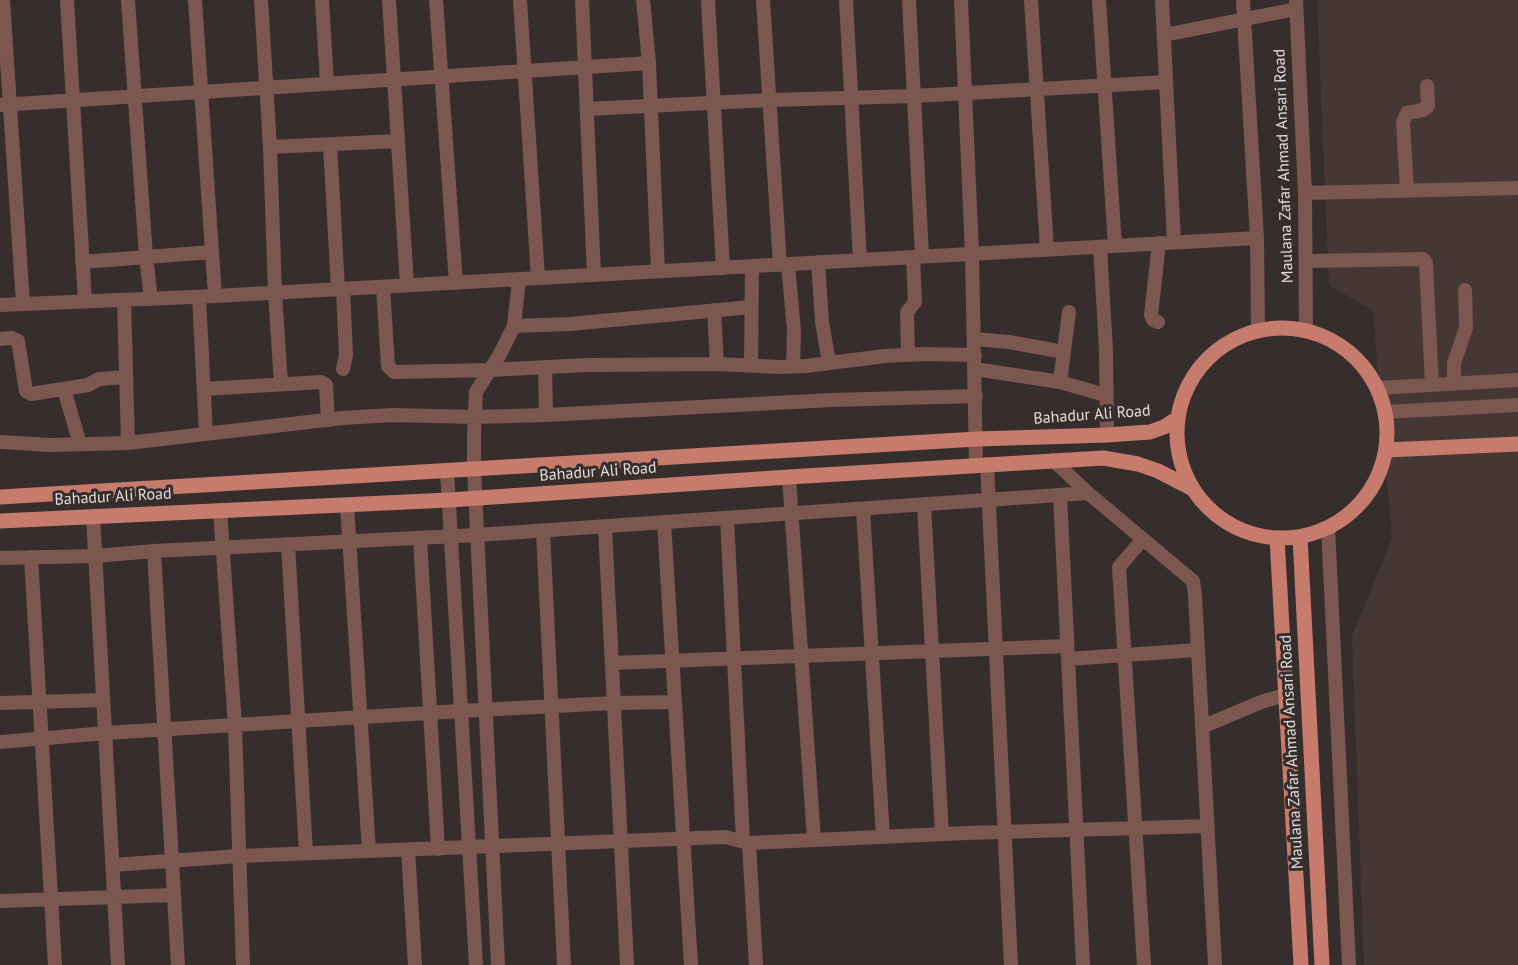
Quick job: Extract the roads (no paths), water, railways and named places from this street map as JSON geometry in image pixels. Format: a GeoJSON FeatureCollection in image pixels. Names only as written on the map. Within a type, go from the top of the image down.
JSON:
{"type":"FeatureCollection","features":[{"type":"Feature","properties":{"kind":"main road"},"geometry":{"type":"LineString","coordinates":[[1290,328],[1306,331],[1329,339],[1349,351],[1365,368],[1377,388],[1385,412],[1386,450],[1378,478],[1371,490],[1352,512],[1328,527],[1300,537],[1277,538],[1235,527],[1211,511],[1192,489],[1180,462],[1178,418],[1185,391],[1209,357],[1226,344],[1258,331],[1290,328]]}},
{"type":"Feature","properties":{"kind":"main road","name":"Bahadur Ali Road"},"geometry":{"type":"LineString","coordinates":[[0,497],[977,439],[1107,435],[1150,432],[1178,418]]}},
{"type":"Feature","properties":{"kind":"main road"},"geometry":{"type":"LineString","coordinates":[[1386,450],[1518,444]]}},
{"type":"Feature","properties":{"kind":"main road","name":"Bahadur Ali Road"},"geometry":{"type":"LineString","coordinates":[[0,520],[449,500],[1103,458],[1125,461],[1158,471],[1192,489]]}},
{"type":"Feature","properties":{"kind":"main road","name":"Maulana Zafar Ahmad Ansari Road"},"geometry":{"type":"LineString","coordinates":[[1300,537],[1322,965]]}},
{"type":"Feature","properties":{"kind":"main road","name":"Maulana Zafar Ahmad Ansari Road"},"geometry":{"type":"LineString","coordinates":[[1277,538],[1301,965]]}},
{"type":"Feature","properties":{"kind":"street"},"geometry":{"type":"LineString","coordinates":[[3,0],[5,105],[23,304]]}},
{"type":"Feature","properties":{"kind":"street"},"geometry":{"type":"LineString","coordinates":[[67,0],[85,301]]}},
{"type":"Feature","properties":{"kind":"street"},"geometry":{"type":"LineString","coordinates":[[128,0],[150,299]]}},
{"type":"Feature","properties":{"kind":"street"},"geometry":{"type":"LineString","coordinates":[[195,0],[215,296]]}},
{"type":"Feature","properties":{"kind":"street"},"geometry":{"type":"LineString","coordinates":[[261,0],[281,384]]}},
{"type":"Feature","properties":{"kind":"street"},"geometry":{"type":"LineString","coordinates":[[322,0],[327,83]]}},
{"type":"Feature","properties":{"kind":"street"},"geometry":{"type":"LineString","coordinates":[[389,0],[407,285]]}},
{"type":"Feature","properties":{"kind":"street"},"geometry":{"type":"LineString","coordinates":[[436,0],[456,283]]}},
{"type":"Feature","properties":{"kind":"street"},"geometry":{"type":"LineString","coordinates":[[520,0],[538,278]]}},
{"type":"Feature","properties":{"kind":"street"},"geometry":{"type":"LineString","coordinates":[[582,0],[594,275]]}},
{"type":"Feature","properties":{"kind":"street"},"geometry":{"type":"LineString","coordinates":[[643,0],[649,63],[658,271]]}},
{"type":"Feature","properties":{"kind":"street"},"geometry":{"type":"LineString","coordinates":[[708,0],[723,268]]}},
{"type":"Feature","properties":{"kind":"street"},"geometry":{"type":"LineString","coordinates":[[763,0],[784,264],[794,331],[793,366]]}},
{"type":"Feature","properties":{"kind":"street"},"geometry":{"type":"LineString","coordinates":[[846,0],[860,260]]}},
{"type":"Feature","properties":{"kind":"street"},"geometry":{"type":"LineString","coordinates":[[908,355],[907,309],[915,302],[917,257],[914,96],[909,0]]}},
{"type":"Feature","properties":{"kind":"street"},"geometry":{"type":"LineString","coordinates":[[961,0],[977,439],[989,500],[1011,965]]}},
{"type":"Feature","properties":{"kind":"street"},"geometry":{"type":"LineString","coordinates":[[1031,0],[1047,249]]}},
{"type":"Feature","properties":{"kind":"street"},"geometry":{"type":"LineString","coordinates":[[1100,0],[1115,246]]}},
{"type":"Feature","properties":{"kind":"street"},"geometry":{"type":"LineString","coordinates":[[1158,322],[1153,320],[1151,315],[1166,243],[1166,82],[1162,0]]}},
{"type":"Feature","properties":{"kind":"street","name":"Maulana Zafar Ahmad Ansari Road"},"geometry":{"type":"LineString","coordinates":[[1243,0],[1257,238],[1258,331]]}},
{"type":"Feature","properties":{"kind":"street"},"geometry":{"type":"LineString","coordinates":[[1164,35],[1244,18],[1271,7],[1296,4]]}},
{"type":"Feature","properties":{"kind":"street","name":"Maulana Zafar Ahmad Ansari Road"},"geometry":{"type":"LineString","coordinates":[[1296,4],[1305,193],[1306,331]]}},
{"type":"Feature","properties":{"kind":"street"},"geometry":{"type":"LineString","coordinates":[[5,105],[649,63]]}},
{"type":"Feature","properties":{"kind":"street"},"geometry":{"type":"LineString","coordinates":[[588,110],[715,102],[851,99],[1166,82]]}},
{"type":"Feature","properties":{"kind":"street"},"geometry":{"type":"LineString","coordinates":[[1407,191],[1402,122],[1407,113],[1423,110],[1428,106],[1427,86]]}},
{"type":"Feature","properties":{"kind":"street"},"geometry":{"type":"LineString","coordinates":[[270,147],[397,141]]}},
{"type":"Feature","properties":{"kind":"street"},"geometry":{"type":"LineString","coordinates":[[330,144],[346,355],[343,369]]}},
{"type":"Feature","properties":{"kind":"street"},"geometry":{"type":"LineString","coordinates":[[1305,193],[1518,188]]}},
{"type":"Feature","properties":{"kind":"street"},"geometry":{"type":"LineString","coordinates":[[0,305],[275,293],[1257,238]]}},
{"type":"Feature","properties":{"kind":"street"},"geometry":{"type":"LineString","coordinates":[[1100,246],[1106,350],[1107,435]]}},
{"type":"Feature","properties":{"kind":"street"},"geometry":{"type":"LineString","coordinates":[[82,262],[212,252]]}},
{"type":"Feature","properties":{"kind":"street"},"geometry":{"type":"LineString","coordinates":[[1307,261],[1423,259],[1426,263],[1432,385]]}},
{"type":"Feature","properties":{"kind":"street"},"geometry":{"type":"LineString","coordinates":[[818,262],[822,322],[829,363]]}},
{"type":"Feature","properties":{"kind":"street"},"geometry":{"type":"LineString","coordinates":[[752,266],[752,365]]}},
{"type":"Feature","properties":{"kind":"street"},"geometry":{"type":"LineString","coordinates":[[498,965],[475,498],[475,417],[476,392],[514,326],[519,279]]}},
{"type":"Feature","properties":{"kind":"street"},"geometry":{"type":"LineString","coordinates":[[383,287],[388,366],[394,372],[717,364],[793,366],[908,355],[975,362],[1105,395]]}},
{"type":"Feature","properties":{"kind":"street"},"geometry":{"type":"LineString","coordinates":[[1454,383],[1454,363],[1466,328],[1465,290]]}},
{"type":"Feature","properties":{"kind":"street"},"geometry":{"type":"LineString","coordinates":[[199,297],[206,434]]}},
{"type":"Feature","properties":{"kind":"street"},"geometry":{"type":"LineString","coordinates":[[124,300],[128,443]]}},
{"type":"Feature","properties":{"kind":"street"},"geometry":{"type":"LineString","coordinates":[[514,326],[570,324],[752,307]]}},
{"type":"Feature","properties":{"kind":"street"},"geometry":{"type":"LineString","coordinates":[[714,310],[717,364]]}},
{"type":"Feature","properties":{"kind":"street"},"geometry":{"type":"LineString","coordinates":[[1060,382],[1069,312]]}},
{"type":"Feature","properties":{"kind":"street"},"geometry":{"type":"LineString","coordinates":[[0,339],[12,338],[18,341],[28,393],[88,385],[99,379],[126,376]]}},
{"type":"Feature","properties":{"kind":"street"},"geometry":{"type":"LineString","coordinates":[[974,339],[1009,342],[1064,352]]}},
{"type":"Feature","properties":{"kind":"street"},"geometry":{"type":"LineString","coordinates":[[545,367],[546,415]]}},
{"type":"Feature","properties":{"kind":"street"},"geometry":{"type":"LineString","coordinates":[[1377,388],[1518,380]]}},
{"type":"Feature","properties":{"kind":"street"},"geometry":{"type":"LineString","coordinates":[[204,389],[324,383],[328,420]]}},
{"type":"Feature","properties":{"kind":"street"},"geometry":{"type":"LineString","coordinates":[[64,389],[80,444]]}},
{"type":"Feature","properties":{"kind":"street"},"geometry":{"type":"LineString","coordinates":[[0,442],[50,445],[128,443],[328,420],[393,416],[546,415],[832,399],[976,396]]}},
{"type":"Feature","properties":{"kind":"street"},"geometry":{"type":"LineString","coordinates":[[1385,412],[1518,405]]}},
{"type":"Feature","properties":{"kind":"street"},"geometry":{"type":"LineString","coordinates":[[1053,460],[1088,493],[1192,581],[1195,595],[1215,965]]}},
{"type":"Feature","properties":{"kind":"street"},"geometry":{"type":"LineString","coordinates":[[447,471],[476,965]]}},
{"type":"Feature","properties":{"kind":"street"},"geometry":{"type":"LineString","coordinates":[[789,477],[814,840]]}},
{"type":"Feature","properties":{"kind":"street"},"geometry":{"type":"LineString","coordinates":[[0,558],[95,556],[154,551],[451,537],[1088,493]]}},
{"type":"Feature","properties":{"kind":"street"},"geometry":{"type":"LineString","coordinates":[[1060,495],[1083,965]]}},
{"type":"Feature","properties":{"kind":"street"},"geometry":{"type":"LineString","coordinates":[[924,504],[942,834]]}},
{"type":"Feature","properties":{"kind":"street"},"geometry":{"type":"LineString","coordinates":[[347,505],[369,851]]}},
{"type":"Feature","properties":{"kind":"street"},"geometry":{"type":"LineString","coordinates":[[863,509],[883,837]]}},
{"type":"Feature","properties":{"kind":"street"},"geometry":{"type":"LineString","coordinates":[[220,510],[235,726],[243,965]]}},
{"type":"Feature","properties":{"kind":"street"},"geometry":{"type":"LineString","coordinates":[[93,516],[117,965]]}},
{"type":"Feature","properties":{"kind":"street"},"geometry":{"type":"LineString","coordinates":[[727,518],[734,659],[756,965]]}},
{"type":"Feature","properties":{"kind":"street"},"geometry":{"type":"LineString","coordinates":[[664,522],[691,965]]}},
{"type":"Feature","properties":{"kind":"street"},"geometry":{"type":"LineString","coordinates":[[605,527],[627,965]]}},
{"type":"Feature","properties":{"kind":"street"},"geometry":{"type":"LineString","coordinates":[[1328,527],[1349,965]]}},
{"type":"Feature","properties":{"kind":"street"},"geometry":{"type":"LineString","coordinates":[[543,531],[564,965]]}},
{"type":"Feature","properties":{"kind":"street"},"geometry":{"type":"LineString","coordinates":[[420,538],[438,849]]}},
{"type":"Feature","properties":{"kind":"street"},"geometry":{"type":"LineString","coordinates":[[1143,539],[1119,567],[1144,965]]}},
{"type":"Feature","properties":{"kind":"street"},"geometry":{"type":"LineString","coordinates":[[288,544],[306,854]]}},
{"type":"Feature","properties":{"kind":"street"},"geometry":{"type":"LineString","coordinates":[[154,551],[178,965]]}},
{"type":"Feature","properties":{"kind":"street"},"geometry":{"type":"LineString","coordinates":[[31,557],[56,965]]}},
{"type":"Feature","properties":{"kind":"street"},"geometry":{"type":"LineString","coordinates":[[612,663],[996,649],[1125,656],[1197,650]]}},
{"type":"Feature","properties":{"kind":"street"},"geometry":{"type":"LineString","coordinates":[[1202,727],[1261,702],[1285,695]]}},
{"type":"Feature","properties":{"kind":"street"},"geometry":{"type":"LineString","coordinates":[[0,702],[103,700]]}},
{"type":"Feature","properties":{"kind":"street"},"geometry":{"type":"LineString","coordinates":[[0,742],[106,733],[460,711],[675,702]]}},
{"type":"Feature","properties":{"kind":"street"},"geometry":{"type":"LineString","coordinates":[[113,865],[239,856],[725,837],[746,842],[1005,831],[1208,826]]}},
{"type":"Feature","properties":{"kind":"street"},"geometry":{"type":"LineString","coordinates":[[408,850],[415,965]]}},
{"type":"Feature","properties":{"kind":"street"},"geometry":{"type":"LineString","coordinates":[[0,902],[174,895]]}}]}
